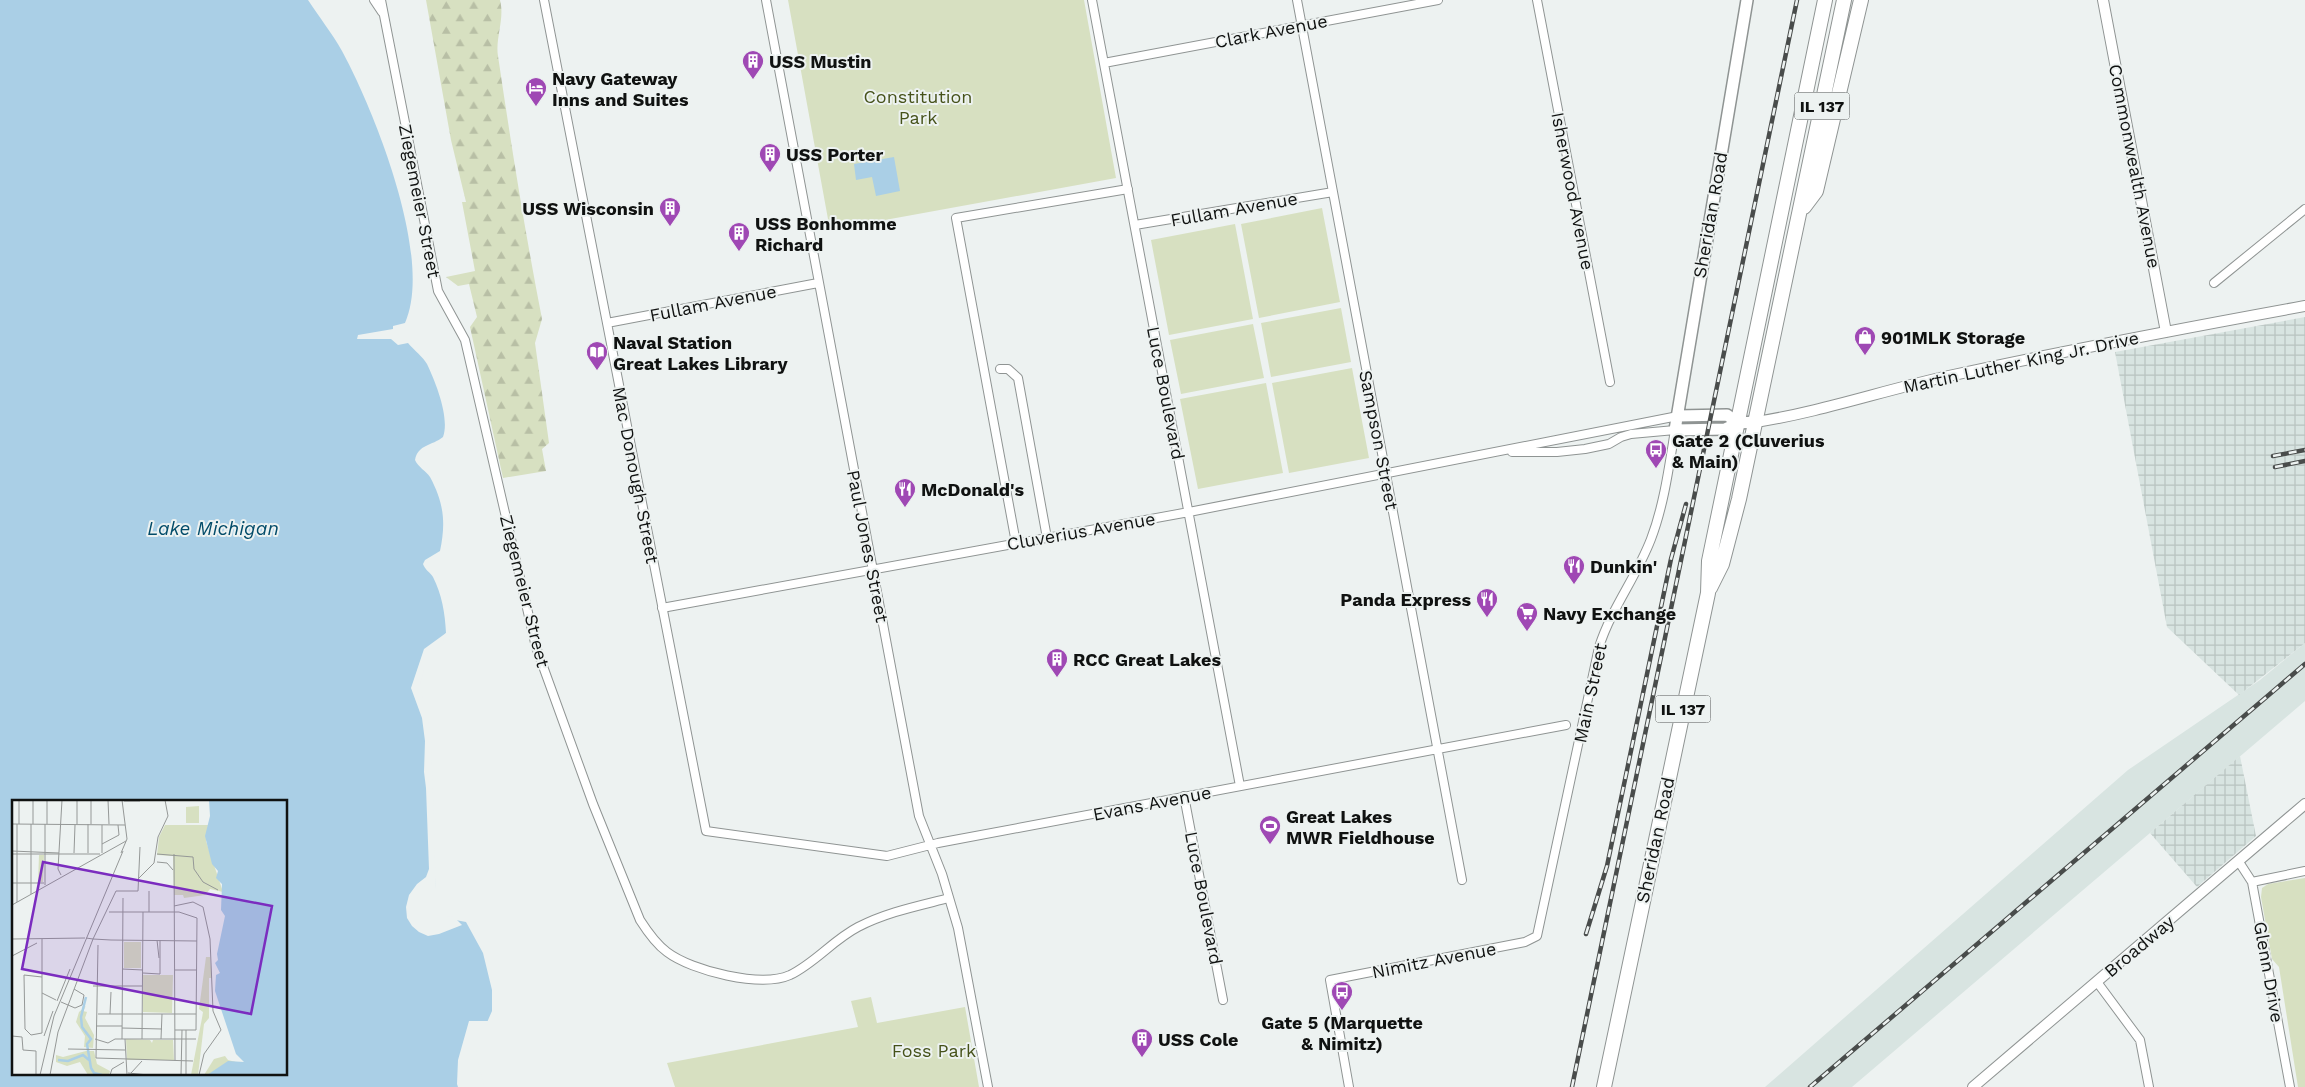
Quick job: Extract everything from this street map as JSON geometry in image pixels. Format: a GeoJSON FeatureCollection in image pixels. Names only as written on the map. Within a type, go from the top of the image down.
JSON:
{"type":"FeatureCollection","features":[{"type":"Feature","properties":{"kind":"highway","name":"IL 137"},"geometry":{"type":"LineString","coordinates":[[1738,423],[1825,0]]}},
{"type":"Feature","properties":{"kind":"highway","name":"IL 137"},"geometry":{"type":"LineString","coordinates":[[1756,422],[1844,0]]}},
{"type":"Feature","properties":{"kind":"highway"},"geometry":{"type":"LineString","coordinates":[[1801,212],[1816,191],[1861,0]]}},
{"type":"Feature","properties":{"kind":"highway","name":"Sheridan Road"},"geometry":{"type":"LineString","coordinates":[[1708,593],[1722,564],[1756,422]]}},
{"type":"Feature","properties":{"kind":"highway","name":"Sheridan Road"},"geometry":{"type":"LineString","coordinates":[[1604,1087],[1708,593],[1709,561],[1738,423]]}},
{"type":"Feature","properties":{"kind":"main road","name":"Sheridan Road"},"geometry":{"type":"LineString","coordinates":[[1675,430],[1747,0]]}},
{"type":"Feature","properties":{"kind":"main road","name":"Martin Luther King Jr. Drive"},"geometry":{"type":"LineString","coordinates":[[1678,416],[1727,415],[1738,423]]}},
{"type":"Feature","properties":{"kind":"main road","name":"Martin Luther King Jr. Drive"},"geometry":{"type":"LineString","coordinates":[[1675,430],[1724,429],[1738,423],[1756,422]]}},
{"type":"Feature","properties":{"kind":"street"},"geometry":{"type":"LineString","coordinates":[[374,0],[384,15]]}},
{"type":"Feature","properties":{"kind":"street","name":"Ziegemeier Street"},"geometry":{"type":"LineString","coordinates":[[382,0],[438,291],[465,340],[536,647],[593,804],[640,920],[646,930],[666,952],[690,965],[754,981],[770,981],[792,974],[841,936],[883,915],[949,898]]}},
{"type":"Feature","properties":{"kind":"street","name":"Mac Donough Street"},"geometry":{"type":"LineString","coordinates":[[544,0],[706,831],[737,836]]}},
{"type":"Feature","properties":{"kind":"street","name":"Paul Jones Street"},"geometry":{"type":"LineString","coordinates":[[766,0],[919,816],[958,928],[988,1087]]}},
{"type":"Feature","properties":{"kind":"street","name":"Luce Boulevard"},"geometry":{"type":"LineString","coordinates":[[1092,0],[1240,786]]}},
{"type":"Feature","properties":{"kind":"street","name":"Sampson Street"},"geometry":{"type":"LineString","coordinates":[[1297,0],[1384,473],[1462,880]]}},
{"type":"Feature","properties":{"kind":"street","name":"Clark Avenue"},"geometry":{"type":"LineString","coordinates":[[1104,63],[1438,0]]}},
{"type":"Feature","properties":{"kind":"street","name":"Isherwood Avenue"},"geometry":{"type":"LineString","coordinates":[[1537,0],[1610,382]]}},
{"type":"Feature","properties":{"kind":"street","name":"Commonwealth Avenue"},"geometry":{"type":"LineString","coordinates":[[2103,0],[2166,332]]}},
{"type":"Feature","properties":{"kind":"street"},"geometry":{"type":"LineString","coordinates":[[1016,543],[956,218],[1128,189]]}},
{"type":"Feature","properties":{"kind":"street","name":"Fullam Avenue"},"geometry":{"type":"LineString","coordinates":[[1135,226],[1333,192]]}},
{"type":"Feature","properties":{"kind":"street"},"geometry":{"type":"LineString","coordinates":[[2214,283],[2305,209]]}},
{"type":"Feature","properties":{"kind":"street","name":"Fullam Avenue"},"geometry":{"type":"LineString","coordinates":[[607,323],[818,283]]}},
{"type":"Feature","properties":{"kind":"street","name":"Martin Luther King Jr. Drive"},"geometry":{"type":"LineString","coordinates":[[1756,422],[1941,378],[2305,306]]}},
{"type":"Feature","properties":{"kind":"street"},"geometry":{"type":"LineString","coordinates":[[1000,370],[1008,369],[1018,378],[1047,538]]}},
{"type":"Feature","properties":{"kind":"street","name":"Cluverius Avenue"},"geometry":{"type":"LineString","coordinates":[[662,608],[1189,512],[1500,452],[1550,439],[1678,416]]}},
{"type":"Feature","properties":{"kind":"street","name":"Cluverius Avenue"},"geometry":{"type":"LineString","coordinates":[[1500,452],[1557,452],[1585,449],[1609,444],[1621,437],[1675,430]]}},
{"type":"Feature","properties":{"kind":"street","name":"Main Street"},"geometry":{"type":"LineString","coordinates":[[1537,936],[1599,647],[1610,617],[1639,565],[1653,533],[1662,500],[1675,430]]}},
{"type":"Feature","properties":{"kind":"street","name":"Evans Avenue"},"geometry":{"type":"LineString","coordinates":[[737,836],[886,856],[929,845],[1566,724]]}},
{"type":"Feature","properties":{"kind":"street","name":"Luce Boulevard"},"geometry":{"type":"LineString","coordinates":[[1184,796],[1223,1000]]}},
{"type":"Feature","properties":{"kind":"street","name":"Broadway"},"geometry":{"type":"LineString","coordinates":[[1972,1087],[2305,804]]}},
{"type":"Feature","properties":{"kind":"street","name":"Glenn Drive"},"geometry":{"type":"LineString","coordinates":[[2239,862],[2252,882],[2290,1087]]}},
{"type":"Feature","properties":{"kind":"street"},"geometry":{"type":"LineString","coordinates":[[2252,882],[2305,871]]}},
{"type":"Feature","properties":{"kind":"street","name":"Nimitz Avenue"},"geometry":{"type":"LineString","coordinates":[[1349,1087],[1330,980],[1525,942],[1537,936]]}},
{"type":"Feature","properties":{"kind":"street"},"geometry":{"type":"LineString","coordinates":[[2097,982],[2140,1040],[2149,1087]]}},
{"type":"Feature","properties":{"kind":"shaded area"},"geometry":{"type":"Polygon","coordinates":[[[2305,317],[2305,643],[2239,695],[2167,627],[2115,352],[2305,317]]]}},
{"type":"Feature","properties":{"kind":"shaded area"},"geometry":{"type":"Polygon","coordinates":[[[2305,643],[2305,701],[1852,1087],[1765,1087],[2128,770],[2260,680],[2305,643]]]}},
{"type":"Feature","properties":{"kind":"shaded area"},"geometry":{"type":"Polygon","coordinates":[[[2240,756],[2256,836],[2197,887],[2150,833],[2240,756]]]}},
{"type":"Feature","properties":{"kind":"green space"},"geometry":{"type":"Polygon","coordinates":[[[426,0],[500,0],[501,14],[497,49],[518,188],[542,319],[535,343],[549,443],[542,449],[546,471],[503,478],[470,327],[477,317],[469,284],[458,286],[446,277],[475,271],[462,202],[466,202],[451,140],[426,0]]]}},
{"type":"Feature","properties":{"kind":"green space","name":"Constitution Park"},"geometry":{"type":"Polygon","coordinates":[[[788,0],[1084,0],[1116,178],[830,230],[788,0]]]}},
{"type":"Feature","properties":{"kind":"green space"},"geometry":{"type":"Polygon","coordinates":[[[1322,208],[1340,302],[1259,318],[1241,224],[1322,208]]]}},
{"type":"Feature","properties":{"kind":"green space"},"geometry":{"type":"Polygon","coordinates":[[[1235,224],[1253,319],[1169,335],[1151,240],[1235,224]]]}},
{"type":"Feature","properties":{"kind":"green space"},"geometry":{"type":"Polygon","coordinates":[[[1341,308],[1351,362],[1271,377],[1261,323],[1341,308]]]}},
{"type":"Feature","properties":{"kind":"green space"},"geometry":{"type":"Polygon","coordinates":[[[1253,324],[1264,378],[1181,394],[1170,340],[1253,324]]]}},
{"type":"Feature","properties":{"kind":"green space"},"geometry":{"type":"Polygon","coordinates":[[[1352,368],[1369,458],[1289,473],[1272,383],[1352,368]]]}},
{"type":"Feature","properties":{"kind":"green space"},"geometry":{"type":"Polygon","coordinates":[[[1266,383],[1283,473],[1198,489],[1180,399],[1266,383]]]}},
{"type":"Feature","properties":{"kind":"green space"},"geometry":{"type":"Polygon","coordinates":[[[2305,878],[2305,1087],[2298,1087],[2279,967],[2272,959],[2261,897],[2262,888],[2268,884],[2305,878]]]}},
{"type":"Feature","properties":{"kind":"green space","name":"Foss Park"},"geometry":{"type":"Polygon","coordinates":[[[871,997],[877,1023],[965,1007],[979,1087],[675,1087],[667,1063],[858,1027],[851,1001],[871,997]]]}},
{"type":"Feature","properties":{"kind":"water","name":"Lake Michigan"},"geometry":{"type":"Polygon","coordinates":[[[0,0],[308,0],[342,51],[355,77],[384,146],[406,224],[412,261],[412,295],[405,323],[393,326],[393,329],[358,335],[357,339],[391,339],[398,345],[408,343],[427,364],[438,390],[445,420],[443,437],[422,448],[415,460],[430,477],[441,504],[443,531],[440,551],[425,560],[423,564],[433,577],[441,597],[446,633],[430,653],[418,683],[429,736],[436,901],[445,918],[466,922],[483,953],[492,990],[492,1011],[474,1052],[481,1087],[0,1087],[0,0]]]}},
{"type":"Feature","properties":{"kind":"water"},"geometry":{"type":"Polygon","coordinates":[[[894,157],[900,191],[876,196],[872,177],[856,180],[854,164],[894,157]]]}},
{"type":"Feature","properties":{"kind":"pier"},"geometry":{"type":"Polygon","coordinates":[[[449,628],[449,634],[432,654],[420,684],[431,736],[436,889],[438,900],[447,916],[454,917],[462,925],[428,936],[412,926],[407,918],[406,907],[409,895],[417,884],[426,877],[429,869],[424,772],[425,741],[422,718],[411,688],[424,649],[446,633],[449,628]]]}},
{"type":"Feature","properties":{"kind":"pier"},"geometry":{"type":"Polygon","coordinates":[[[469,1021],[489,1021],[476,1052],[484,1087],[458,1087],[457,1084],[458,1060],[469,1021]]]}},
{"type":"Feature","properties":{"kind":"railway"},"geometry":{"type":"LineString","coordinates":[[1572,1087],[1797,0]]}},
{"type":"Feature","properties":{"kind":"railway"},"geometry":{"type":"LineString","coordinates":[[2273,456],[2305,450]]}},
{"type":"Feature","properties":{"kind":"railway"},"geometry":{"type":"LineString","coordinates":[[2275,467],[2305,461]]}},
{"type":"Feature","properties":{"kind":"railway"},"geometry":{"type":"LineString","coordinates":[[1586,934],[1607,866],[1671,559],[1686,504]]}},
{"type":"Feature","properties":{"kind":"railway"},"geometry":{"type":"LineString","coordinates":[[1810,1087],[2305,664]]}},
{"type":"Feature","properties":{"kind":"place","name":"USS Mustin"},"geometry":{"type":"Point","coordinates":[753,80]}},
{"type":"Feature","properties":{"kind":"place","name":"Navy Gateway Inns and Suites"},"geometry":{"type":"Point","coordinates":[536,107]}},
{"type":"Feature","properties":{"kind":"place","name":"USS Porter"},"geometry":{"type":"Point","coordinates":[770,173]}},
{"type":"Feature","properties":{"kind":"place","name":"USS Wisconsin"},"geometry":{"type":"Point","coordinates":[670,227]}},
{"type":"Feature","properties":{"kind":"place","name":"USS Bonhomme Richard"},"geometry":{"type":"Point","coordinates":[739,252]}},
{"type":"Feature","properties":{"kind":"place","name":"901MLK Storage"},"geometry":{"type":"Point","coordinates":[1865,356]}},
{"type":"Feature","properties":{"kind":"place","name":"Naval Station Great Lakes Library"},"geometry":{"type":"Point","coordinates":[597,371]}},
{"type":"Feature","properties":{"kind":"place","name":"Gate 2 (Cluverius & Main)"},"geometry":{"type":"Point","coordinates":[1656,469]}},
{"type":"Feature","properties":{"kind":"place","name":"McDonald's"},"geometry":{"type":"Point","coordinates":[905,508]}},
{"type":"Feature","properties":{"kind":"place","name":"Dunkin'"},"geometry":{"type":"Point","coordinates":[1574,585]}},
{"type":"Feature","properties":{"kind":"place","name":"Panda Express"},"geometry":{"type":"Point","coordinates":[1487,618]}},
{"type":"Feature","properties":{"kind":"place","name":"Navy Exchange"},"geometry":{"type":"Point","coordinates":[1527,632]}},
{"type":"Feature","properties":{"kind":"place","name":"RCC Great Lakes"},"geometry":{"type":"Point","coordinates":[1057,678]}},
{"type":"Feature","properties":{"kind":"place","name":"Great Lakes MWR Fieldhouse"},"geometry":{"type":"Point","coordinates":[1270,845]}},
{"type":"Feature","properties":{"kind":"place","name":"Gate 5 (Marquette & Nimitz)"},"geometry":{"type":"Point","coordinates":[1342,1011]}},
{"type":"Feature","properties":{"kind":"place","name":"USS Cole"},"geometry":{"type":"Point","coordinates":[1142,1058]}}]}
